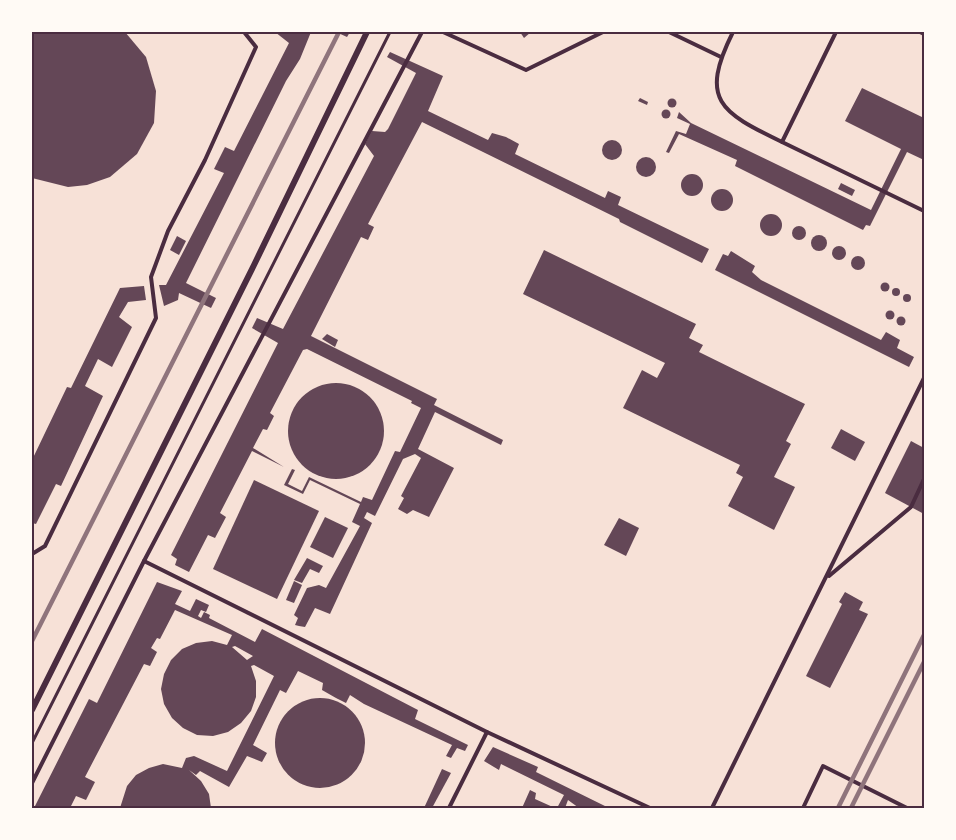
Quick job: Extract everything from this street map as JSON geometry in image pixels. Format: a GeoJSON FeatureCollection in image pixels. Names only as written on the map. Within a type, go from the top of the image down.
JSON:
{"type":"FeatureCollection","features":[{"type":"Feature","properties":{"kind":"street"},"geometry":{"type":"LineString","coordinates":[[32,710],[368,32]]}},
{"type":"Feature","properties":{"kind":"lane"},"geometry":{"type":"LineString","coordinates":[[32,554],[45,546],[156,318],[151,277],[168,231],[204,160],[256,47],[244,32]]}},
{"type":"Feature","properties":{"kind":"lane"},"geometry":{"type":"LineString","coordinates":[[32,783],[144,561],[422,32]]}},
{"type":"Feature","properties":{"kind":"lane"},"geometry":{"type":"LineString","coordinates":[[443,32],[526,70],[603,32]]}},
{"type":"Feature","properties":{"kind":"lane"},"geometry":{"type":"LineString","coordinates":[[669,32],[721,57]]}},
{"type":"Feature","properties":{"kind":"lane"},"geometry":{"type":"LineString","coordinates":[[734,32],[716,71],[719,98],[725,108],[740,120],[782,142],[924,211]]}},
{"type":"Feature","properties":{"kind":"lane"},"geometry":{"type":"LineString","coordinates":[[782,142],[836,32]]}},
{"type":"Feature","properties":{"kind":"lane"},"geometry":{"type":"LineString","coordinates":[[920,32],[924,34]]}},
{"type":"Feature","properties":{"kind":"lane"},"geometry":{"type":"LineString","coordinates":[[712,808],[924,378]]}},
{"type":"Feature","properties":{"kind":"lane"},"geometry":{"type":"LineString","coordinates":[[826,578],[911,507],[924,479]]}},
{"type":"Feature","properties":{"kind":"lane"},"geometry":{"type":"LineString","coordinates":[[144,561],[487,732],[650,808]]}},
{"type":"Feature","properties":{"kind":"lane"},"geometry":{"type":"LineString","coordinates":[[449,808],[487,732]]}},
{"type":"Feature","properties":{"kind":"lane"},"geometry":{"type":"LineString","coordinates":[[803,808],[823,766],[907,808]]}},
{"type":"Feature","properties":{"kind":"path"},"geometry":{"type":"LineString","coordinates":[[32,743],[390,32]]}},
{"type":"Feature","properties":{"kind":"building"},"geometry":{"type":"Polygon","coordinates":[[[32,32],[125,32],[146,57],[156,91],[154,123],[137,154],[110,177],[87,185],[68,187],[32,178],[32,32]]]}},
{"type":"Feature","properties":{"kind":"building"},"geometry":{"type":"Polygon","coordinates":[[[275,32],[311,32],[300,59],[286,81],[186,283],[216,298],[211,308],[179,293],[178,300],[164,306],[159,285],[166,285],[224,173],[214,169],[225,147],[234,151],[289,43],[275,32]]]}},
{"type":"Feature","properties":{"kind":"building"},"geometry":{"type":"Polygon","coordinates":[[[336,32],[350,32],[347,37],[336,32]]]}},
{"type":"Feature","properties":{"kind":"building"},"geometry":{"type":"Polygon","coordinates":[[[520,32],[531,32],[524,38],[520,32]]]}},
{"type":"Feature","properties":{"kind":"building"},"geometry":{"type":"Polygon","coordinates":[[[390,52],[443,76],[428,111],[488,140],[492,133],[506,137],[519,144],[515,154],[605,198],[608,191],[621,197],[618,205],[709,249],[702,263],[620,222],[619,219],[422,122],[368,224],[374,227],[368,240],[361,237],[311,336],[437,399],[434,405],[503,440],[501,445],[435,412],[418,449],[454,468],[429,517],[413,510],[407,514],[398,509],[404,498],[401,496],[421,458],[415,454],[403,459],[375,516],[367,512],[364,518],[372,523],[330,614],[315,608],[305,627],[295,625],[298,618],[294,615],[307,588],[319,585],[326,588],[360,526],[352,522],[360,504],[310,480],[303,494],[284,485],[292,469],[295,470],[288,484],[302,491],[309,477],[361,502],[363,497],[372,500],[395,451],[400,452],[421,408],[411,403],[412,401],[307,349],[303,350],[270,413],[274,416],[267,430],[263,429],[253,448],[284,467],[252,451],[220,513],[226,517],[215,538],[208,535],[189,572],[175,565],[177,559],[171,555],[278,343],[252,328],[257,318],[283,329],[374,156],[365,144],[372,131],[385,132],[388,129],[416,73],[387,57],[390,52]]]}},
{"type":"Feature","properties":{"kind":"building"},"geometry":{"type":"Polygon","coordinates":[[[862,88],[924,118],[924,160],[907,152],[870,226],[866,225],[863,230],[735,166],[737,160],[679,134],[669,153],[666,152],[676,131],[686,134],[690,124],[677,118],[679,112],[691,123],[871,210],[901,149],[845,121],[862,88]]]}},
{"type":"Feature","properties":{"kind":"building"},"geometry":{"type":"Polygon","coordinates":[[[640,98],[648,102],[647,105],[638,101],[640,98]]]}},
{"type":"Feature","properties":{"kind":"building"},"geometry":{"type":"Polygon","coordinates":[[[672,99],[676,103],[672,107],[668,103],[672,99]]]}},
{"type":"Feature","properties":{"kind":"building"},"geometry":{"type":"Polygon","coordinates":[[[666,110],[670,114],[666,118],[662,114],[666,110]]]}},
{"type":"Feature","properties":{"kind":"building"},"geometry":{"type":"Polygon","coordinates":[[[608,140],[616,140],[622,146],[622,154],[616,160],[608,160],[602,154],[602,146],[608,140]]]}},
{"type":"Feature","properties":{"kind":"building"},"geometry":{"type":"Polygon","coordinates":[[[646,157],[653,160],[656,167],[653,174],[646,177],[639,174],[636,167],[639,160],[646,157]]]}},
{"type":"Feature","properties":{"kind":"building"},"geometry":{"type":"Polygon","coordinates":[[[692,174],[700,177],[703,185],[700,193],[692,196],[684,193],[681,185],[684,177],[692,174]]]}},
{"type":"Feature","properties":{"kind":"building"},"geometry":{"type":"Polygon","coordinates":[[[841,183],[855,190],[852,196],[838,189],[841,183]]]}},
{"type":"Feature","properties":{"kind":"building"},"geometry":{"type":"Polygon","coordinates":[[[722,189],[730,192],[733,200],[730,208],[722,211],[714,208],[711,200],[714,192],[722,189]]]}},
{"type":"Feature","properties":{"kind":"building"},"geometry":{"type":"Polygon","coordinates":[[[767,214],[775,214],[782,221],[782,229],[775,236],[767,236],[760,229],[760,221],[767,214]]]}},
{"type":"Feature","properties":{"kind":"building"},"geometry":{"type":"Polygon","coordinates":[[[796,226],[802,226],[806,233],[802,240],[796,240],[792,236],[792,230],[796,226]]]}},
{"type":"Feature","properties":{"kind":"building"},"geometry":{"type":"Polygon","coordinates":[[[819,235],[827,243],[819,251],[811,243],[819,235]]]}},
{"type":"Feature","properties":{"kind":"building"},"geometry":{"type":"Polygon","coordinates":[[[177,236],[186,241],[179,255],[170,250],[177,236]]]}},
{"type":"Feature","properties":{"kind":"building"},"geometry":{"type":"Polygon","coordinates":[[[836,246],[842,246],[846,253],[842,260],[836,260],[832,256],[832,250],[836,246]]]}},
{"type":"Feature","properties":{"kind":"building"},"geometry":{"type":"Polygon","coordinates":[[[544,250],[696,324],[689,338],[703,345],[699,352],[805,404],[786,441],[791,444],[774,477],[795,487],[774,530],[728,506],[743,477],[736,473],[740,465],[623,408],[642,370],[657,378],[665,363],[523,294],[544,250]]]}},
{"type":"Feature","properties":{"kind":"building"},"geometry":{"type":"Polygon","coordinates":[[[731,251],[755,266],[752,272],[761,280],[881,340],[886,332],[900,340],[897,348],[914,357],[909,367],[715,270],[723,254],[728,256],[731,251]]]}},
{"type":"Feature","properties":{"kind":"building"},"geometry":{"type":"Polygon","coordinates":[[[855,256],[861,256],[865,263],[861,270],[855,270],[851,266],[851,260],[855,256]]]}},
{"type":"Feature","properties":{"kind":"building"},"geometry":{"type":"Polygon","coordinates":[[[885,283],[889,287],[885,291],[881,287],[885,283]]]}},
{"type":"Feature","properties":{"kind":"building"},"geometry":{"type":"Polygon","coordinates":[[[144,286],[146,300],[128,302],[119,317],[132,327],[112,367],[98,359],[85,386],[103,396],[61,486],[56,484],[36,524],[32,523],[32,460],[67,387],[71,388],[120,288],[144,286]]]}},
{"type":"Feature","properties":{"kind":"building"},"geometry":{"type":"Polygon","coordinates":[[[896,288],[900,292],[896,296],[892,292],[896,288]]]}},
{"type":"Feature","properties":{"kind":"building"},"geometry":{"type":"Polygon","coordinates":[[[907,294],[911,298],[907,302],[903,298],[907,294]]]}},
{"type":"Feature","properties":{"kind":"building"},"geometry":{"type":"Polygon","coordinates":[[[890,310],[895,315],[890,320],[885,315],[890,310]]]}},
{"type":"Feature","properties":{"kind":"building"},"geometry":{"type":"Polygon","coordinates":[[[901,316],[906,321],[901,326],[896,321],[901,316]]]}},
{"type":"Feature","properties":{"kind":"building"},"geometry":{"type":"Polygon","coordinates":[[[327,334],[338,340],[335,347],[322,339],[327,334]]]}},
{"type":"Feature","properties":{"kind":"building"},"geometry":{"type":"Polygon","coordinates":[[[336,383],[354,387],[370,397],[380,413],[384,431],[380,449],[370,465],[354,475],[336,479],[318,475],[302,465],[292,449],[288,431],[292,413],[302,397],[318,387],[336,383]]]}},
{"type":"Feature","properties":{"kind":"building"},"geometry":{"type":"Polygon","coordinates":[[[841,429],[865,442],[855,461],[831,448],[841,429]]]}},
{"type":"Feature","properties":{"kind":"building"},"geometry":{"type":"Polygon","coordinates":[[[911,441],[924,448],[924,514],[885,493],[911,441]]]}},
{"type":"Feature","properties":{"kind":"building"},"geometry":{"type":"Polygon","coordinates":[[[254,480],[319,511],[277,599],[213,569],[254,480]]]}},
{"type":"Feature","properties":{"kind":"building"},"geometry":{"type":"Polygon","coordinates":[[[325,517],[348,528],[333,558],[310,547],[325,517]]]}},
{"type":"Feature","properties":{"kind":"building"},"geometry":{"type":"Polygon","coordinates":[[[619,518],[639,528],[626,556],[604,545],[619,518]]]}},
{"type":"Feature","properties":{"kind":"building"},"geometry":{"type":"Polygon","coordinates":[[[307,558],[323,566],[319,573],[310,569],[302,583],[294,580],[307,558]]]}},
{"type":"Feature","properties":{"kind":"building"},"geometry":{"type":"Polygon","coordinates":[[[294,581],[302,585],[294,603],[286,600],[294,581]]]}},
{"type":"Feature","properties":{"kind":"building"},"geometry":{"type":"Polygon","coordinates":[[[157,582],[182,591],[175,604],[190,611],[196,599],[209,605],[206,612],[201,610],[198,616],[201,618],[204,612],[210,615],[209,618],[255,642],[262,629],[418,710],[415,719],[468,745],[465,751],[457,748],[451,758],[446,756],[452,745],[364,704],[350,695],[346,703],[322,690],[323,683],[298,671],[286,693],[280,690],[253,745],[267,753],[262,762],[247,756],[229,787],[200,771],[196,775],[189,770],[201,781],[209,794],[211,808],[120,808],[127,786],[136,775],[149,768],[163,764],[182,768],[186,758],[194,756],[227,771],[274,676],[254,665],[251,666],[256,681],[256,697],[251,711],[241,723],[228,732],[213,736],[197,735],[183,728],[172,718],[164,704],[161,689],[164,674],[171,660],[182,649],[196,643],[212,641],[227,645],[232,635],[175,610],[160,639],[157,638],[151,648],[157,652],[150,666],[144,664],[85,777],[95,782],[86,800],[76,796],[70,808],[34,808],[89,699],[97,703],[157,582]],[[235,646],[232,647],[247,660],[253,656],[235,646]]]}},
{"type":"Feature","properties":{"kind":"building"},"geometry":{"type":"Polygon","coordinates":[[[845,592],[863,602],[859,610],[868,614],[830,688],[806,676],[842,604],[839,602],[845,592]]]}},
{"type":"Feature","properties":{"kind":"building"},"geometry":{"type":"Polygon","coordinates":[[[320,698],[337,701],[352,711],[362,726],[365,743],[362,760],[352,775],[337,785],[320,788],[303,785],[288,775],[278,760],[275,743],[278,726],[288,711],[303,701],[320,698]]]}},
{"type":"Feature","properties":{"kind":"building"},"geometry":{"type":"Polygon","coordinates":[[[493,747],[538,767],[536,772],[609,808],[579,808],[568,800],[565,808],[557,808],[564,795],[501,764],[499,770],[484,761],[493,747]]]}},
{"type":"Feature","properties":{"kind":"building"},"geometry":{"type":"Polygon","coordinates":[[[442,769],[451,773],[432,808],[424,808],[442,769]]]}},
{"type":"Feature","properties":{"kind":"building"},"geometry":{"type":"Polygon","coordinates":[[[530,790],[536,793],[535,799],[555,808],[522,808],[530,790]]]}},
{"type":"Feature","properties":{"kind":"railway"},"geometry":{"type":"LineString","coordinates":[[32,641],[339,32]]}},
{"type":"Feature","properties":{"kind":"railway"},"geometry":{"type":"LineString","coordinates":[[838,808],[924,635]]}},
{"type":"Feature","properties":{"kind":"railway"},"geometry":{"type":"LineString","coordinates":[[851,808],[924,662]]}}]}
